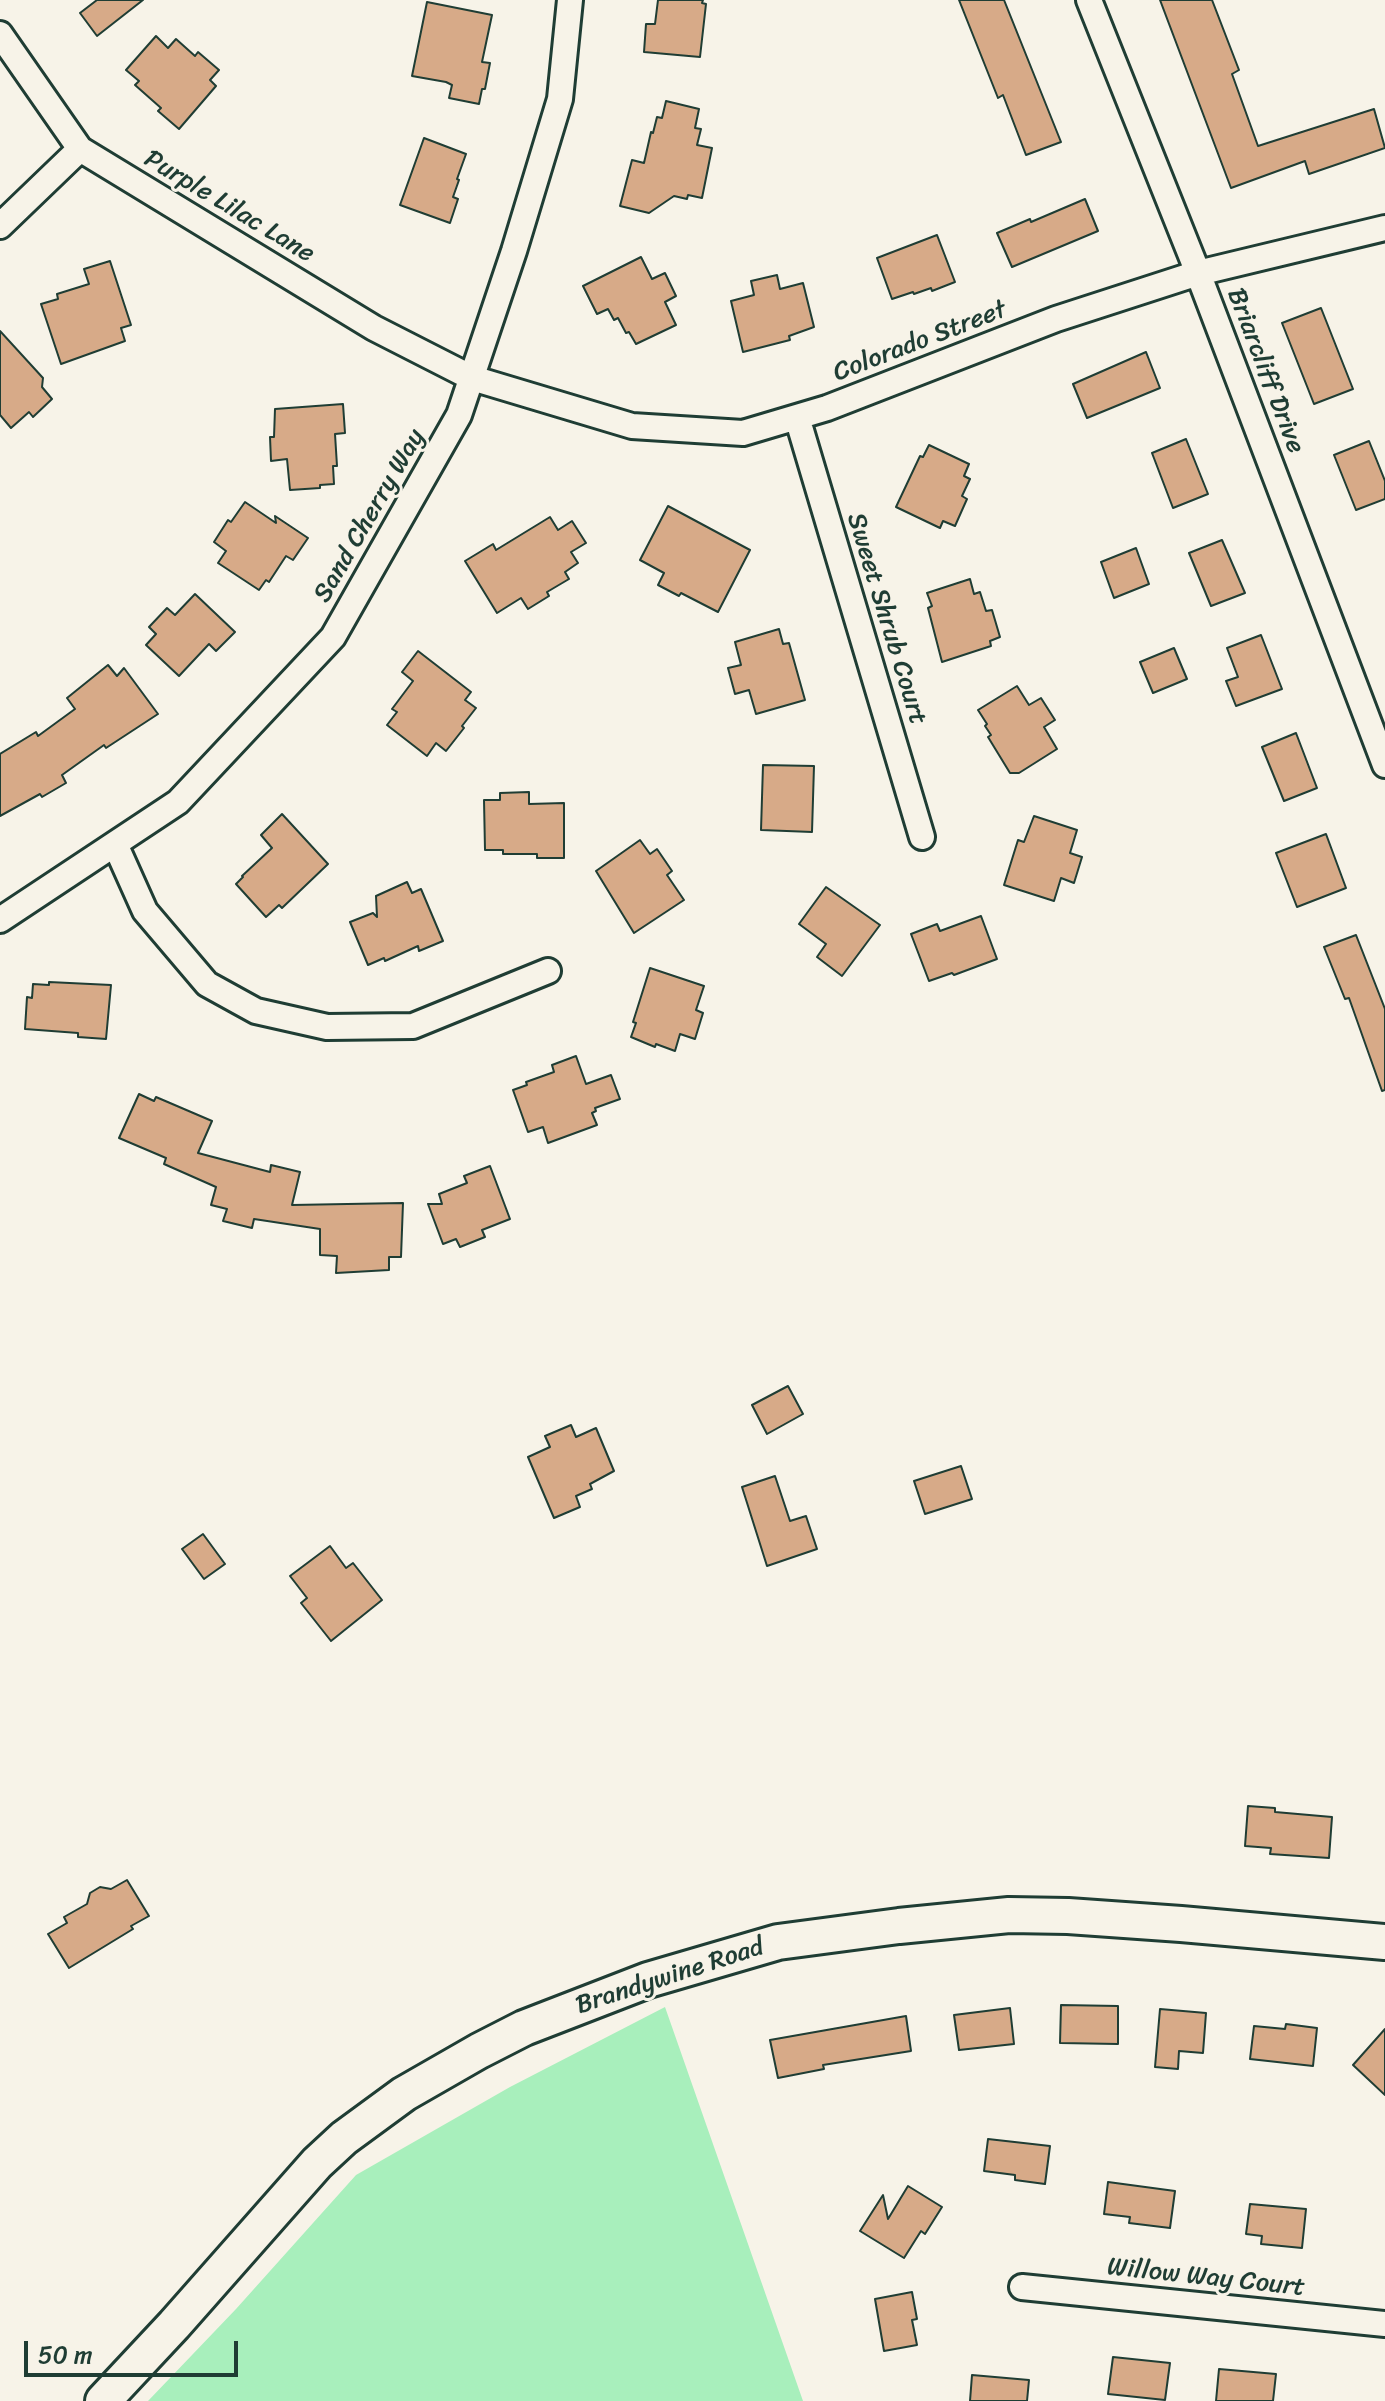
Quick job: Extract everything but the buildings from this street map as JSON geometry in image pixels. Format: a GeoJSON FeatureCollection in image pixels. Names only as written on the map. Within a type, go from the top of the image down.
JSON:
{"type":"FeatureCollection","features":[{"type":"Feature","properties":{"kind":"main road","name":"Brandywine Road"},"geometry":{"type":"LineString","coordinates":[[103,2401],[317,2163],[344,2138],[404,2094],[479,2051],[524,2028],[648,1980],[778,1942],[1009,1915],[1181,1924],[1385,1942]]}},
{"type":"Feature","properties":{"kind":"street","name":"Sand Cherry Way"},"geometry":{"type":"LineString","coordinates":[[0,920],[178,802],[333,637],[459,415],[514,251],[560,99],[570,0]]}},
{"type":"Feature","properties":{"kind":"street","name":"Briarcliff Drive"},"geometry":{"type":"LineString","coordinates":[[1089,0],[1198,273],[1385,765]]}},
{"type":"Feature","properties":{"kind":"street","name":"Purple Lilac Lane"},"geometry":{"type":"LineString","coordinates":[[0,34],[80,149],[374,328],[472,378]]}},
{"type":"Feature","properties":{"kind":"street"},"geometry":{"type":"LineString","coordinates":[[0,226],[80,149]]}},
{"type":"Feature","properties":{"kind":"street","name":"Colorado Street"},"geometry":{"type":"LineString","coordinates":[[472,378],[632,426],[743,433],[827,408],[1056,319],[1198,273],[1385,228]]}},
{"type":"Feature","properties":{"kind":"street","name":"Sweet Shrub Court"},"geometry":{"type":"LineString","coordinates":[[797,417],[922,837]]}},
{"type":"Feature","properties":{"kind":"street"},"geometry":{"type":"LineString","coordinates":[[115,844],[145,911],[207,984],[256,1011],[327,1027],[413,1026],[548,971]]}},
{"type":"Feature","properties":{"kind":"street","name":"Willow Way Court"},"geometry":{"type":"LineString","coordinates":[[1022,2287],[1385,2324]]}},
{"type":"Feature","properties":{"kind":"green space"},"geometry":{"type":"Polygon","coordinates":[[[665,2007],[803,2401],[148,2401],[236,2309],[356,2175],[510,2087],[665,2007]]]}}]}
